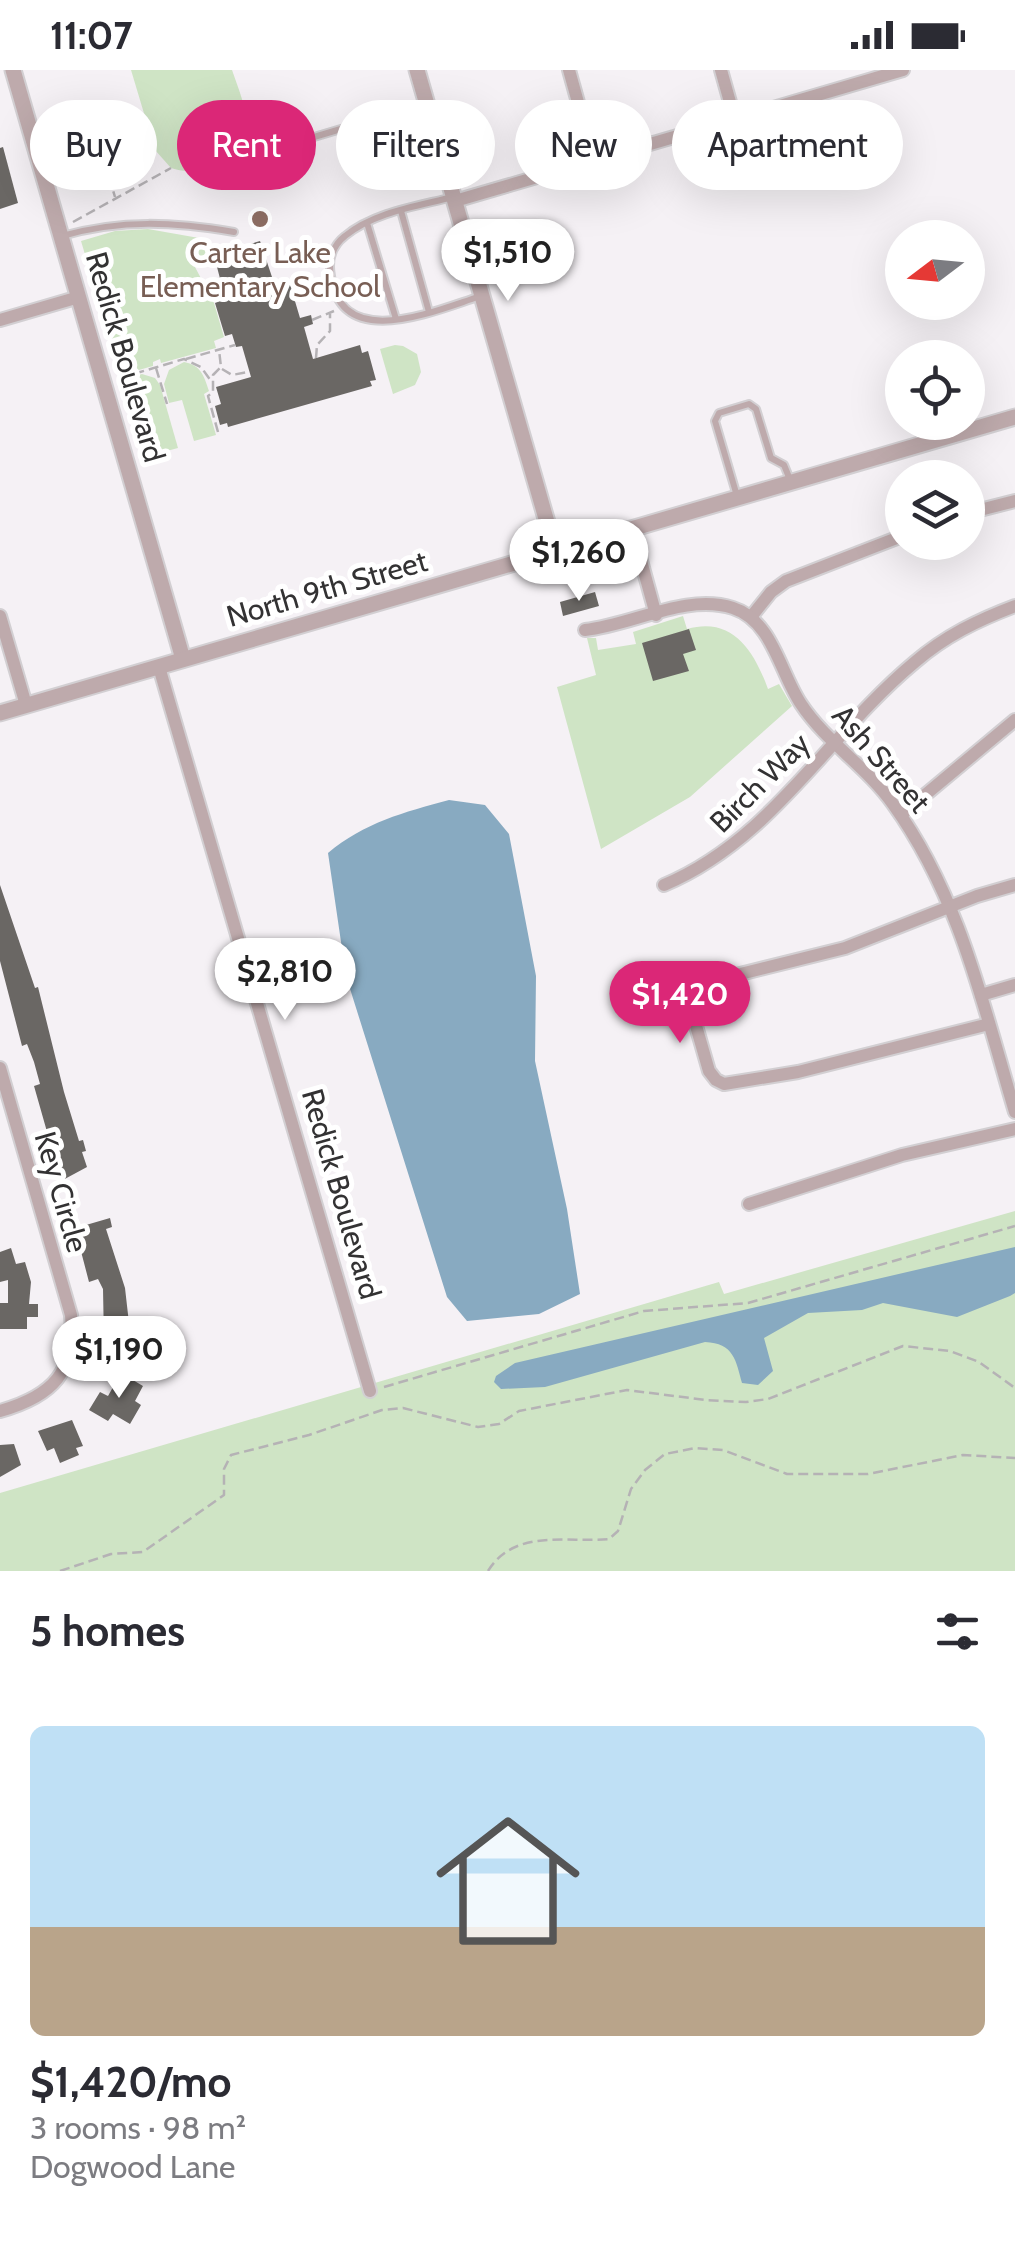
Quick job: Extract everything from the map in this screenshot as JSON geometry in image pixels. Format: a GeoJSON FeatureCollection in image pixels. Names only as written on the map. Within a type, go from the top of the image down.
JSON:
{"type":"FeatureCollection","features":[{"type":"Feature","properties":{"kind":"street","name":"Redick Boulevard"},"geometry":{"type":"LineString","coordinates":[[13,70],[183,659]]}},
{"type":"Feature","properties":{"kind":"street"},"geometry":{"type":"LineString","coordinates":[[417,70],[425,100]]}},
{"type":"Feature","properties":{"kind":"street"},"geometry":{"type":"LineString","coordinates":[[569,70],[577,100]]}},
{"type":"Feature","properties":{"kind":"street"},"geometry":{"type":"LineString","coordinates":[[721,70],[730,100]]}},
{"type":"Feature","properties":{"kind":"street"},"geometry":{"type":"LineString","coordinates":[[797,100],[876,74],[902,70]]}},
{"type":"Feature","properties":{"kind":"street"},"geometry":{"type":"LineString","coordinates":[[454,199],[515,182]]}},
{"type":"Feature","properties":{"kind":"street"},"geometry":{"type":"LineString","coordinates":[[451,190],[555,550]]}},
{"type":"Feature","properties":{"kind":"street"},"geometry":{"type":"LineString","coordinates":[[0,320],[79,297]]}},
{"type":"Feature","properties":{"kind":"street","name":"North 9th Street"},"geometry":{"type":"LineString","coordinates":[[0,712],[1015,417]]}},
{"type":"Feature","properties":{"kind":"street"},"geometry":{"type":"LineString","coordinates":[[985,509],[1015,501]]}},
{"type":"Feature","properties":{"kind":"street"},"geometry":{"type":"LineString","coordinates":[[632,528],[656,615]]}},
{"type":"Feature","properties":{"kind":"street"},"geometry":{"type":"LineString","coordinates":[[585,630],[703,604],[730,608],[750,617],[786,581],[885,543]]}},
{"type":"Feature","properties":{"kind":"street","name":"Birch Way"},"geometry":{"type":"LineString","coordinates":[[664,886],[705,867],[744,838],[897,678],[930,649],[966,627],[1015,606]]}},
{"type":"Feature","properties":{"kind":"street"},"geometry":{"type":"LineString","coordinates":[[0,616],[26,705]]}},
{"type":"Feature","properties":{"kind":"street","name":"Ash Street"},"geometry":{"type":"LineString","coordinates":[[750,617],[767,637],[803,708],[900,814],[940,879],[1011,1087],[1015,1112]]}},
{"type":"Feature","properties":{"kind":"street","name":"Redick Boulevard"},"geometry":{"type":"LineString","coordinates":[[159,666],[370,1391]]}},
{"type":"Feature","properties":{"kind":"street"},"geometry":{"type":"LineString","coordinates":[[900,814],[1015,720]]}},
{"type":"Feature","properties":{"kind":"street"},"geometry":{"type":"LineString","coordinates":[[989,1024],[724,1084],[709,1071],[690,1005],[695,987],[845,948],[1015,885]]}},
{"type":"Feature","properties":{"kind":"street"},"geometry":{"type":"LineString","coordinates":[[981,995],[1015,985]]}},
{"type":"Feature","properties":{"kind":"street","name":"Key Circle"},"geometry":{"type":"LineString","coordinates":[[0,1068],[71,1315],[73,1342],[64,1370],[45,1393],[0,1411]]}},
{"type":"Feature","properties":{"kind":"street"},"geometry":{"type":"LineString","coordinates":[[749,1204],[902,1155],[1015,1129]]}},
{"type":"Feature","properties":{"kind":"lane"},"geometry":{"type":"LineString","coordinates":[[454,199],[401,211],[343,237],[330,257],[331,280],[338,301],[356,318],[379,322],[482,296]]}},
{"type":"Feature","properties":{"kind":"lane"},"geometry":{"type":"LineString","coordinates":[[401,211],[429,312]]}},
{"type":"Feature","properties":{"kind":"lane"},"geometry":{"type":"LineString","coordinates":[[61,236],[133,221],[181,223],[234,232]]}},
{"type":"Feature","properties":{"kind":"lane"},"geometry":{"type":"LineString","coordinates":[[367,223],[396,320]]}},
{"type":"Feature","properties":{"kind":"lane"},"geometry":{"type":"LineString","coordinates":[[738,498],[715,421],[719,413],[749,404],[756,409],[772,458],[784,465],[791,482]]}},
{"type":"Feature","properties":{"kind":"path"},"geometry":{"type":"LineString","coordinates":[[73,222],[171,168]]}},
{"type":"Feature","properties":{"kind":"path"},"geometry":{"type":"LineString","coordinates":[[113,190],[116,198]]}},
{"type":"Feature","properties":{"kind":"path"},"geometry":{"type":"LineString","coordinates":[[312,320],[332,313],[330,331],[317,345],[316,358]]}},
{"type":"Feature","properties":{"kind":"path"},"geometry":{"type":"LineString","coordinates":[[120,378],[235,345]]}},
{"type":"Feature","properties":{"kind":"path"},"geometry":{"type":"LineString","coordinates":[[211,381],[220,368],[219,350]]}},
{"type":"Feature","properties":{"kind":"path"},"geometry":{"type":"LineString","coordinates":[[184,359],[200,367],[211,381],[213,392],[208,396],[218,432]]}},
{"type":"Feature","properties":{"kind":"path"},"geometry":{"type":"LineString","coordinates":[[156,368],[167,404]]}},
{"type":"Feature","properties":{"kind":"path"},"geometry":{"type":"LineString","coordinates":[[220,368],[232,375],[248,372]]}},
{"type":"Feature","properties":{"kind":"path"},"geometry":{"type":"LineString","coordinates":[[370,1391],[644,1311],[748,1302],[1015,1226]]}},
{"type":"Feature","properties":{"kind":"path"},"geometry":{"type":"LineString","coordinates":[[60,1571],[111,1554],[143,1552],[158,1544],[178,1525],[224,1496],[224,1469],[231,1455],[309,1435],[382,1410],[403,1408],[478,1427],[499,1424],[519,1411],[627,1390],[746,1402],[780,1394],[904,1346],[936,1348],[979,1362],[1015,1388]]}},
{"type":"Feature","properties":{"kind":"path"},"geometry":{"type":"LineString","coordinates":[[488,1571],[508,1549],[536,1541],[609,1540],[625,1518],[630,1489],[665,1454],[696,1448],[722,1450],[786,1474],[868,1474],[963,1455],[1015,1458]]}},
{"type":"Feature","properties":{"kind":"green space"},"geometry":{"type":"Polygon","coordinates":[[[131,70],[232,70],[242,100],[177,100],[177,170],[157,152],[157,100],[140,100],[131,70]]]}},
{"type":"Feature","properties":{"kind":"green space"},"geometry":{"type":"Polygon","coordinates":[[[148,229],[199,238],[215,249],[216,267],[186,250],[214,303],[224,337],[214,341],[216,348],[161,363],[160,359],[153,366],[121,375],[81,241],[115,231],[148,229]]]}},
{"type":"Feature","properties":{"kind":"green space"},"geometry":{"type":"Polygon","coordinates":[[[395,345],[417,354],[421,372],[415,385],[393,394],[380,349],[395,345]]]}},
{"type":"Feature","properties":{"kind":"green space"},"geometry":{"type":"Polygon","coordinates":[[[184,362],[198,369],[205,381],[209,391],[204,394],[216,435],[194,441],[182,400],[169,403],[164,384],[169,370],[184,362]]]}},
{"type":"Feature","properties":{"kind":"green space"},"geometry":{"type":"Polygon","coordinates":[[[142,374],[155,378],[160,385],[178,448],[144,457],[122,380],[142,374]]]}},
{"type":"Feature","properties":{"kind":"green space"},"geometry":{"type":"Polygon","coordinates":[[[683,616],[687,629],[717,628],[739,640],[756,662],[768,689],[779,684],[792,706],[690,797],[601,849],[557,687],[596,675],[587,638],[596,638],[598,650],[636,644],[633,632],[683,616]]]}},
{"type":"Feature","properties":{"kind":"green space"},"geometry":{"type":"Polygon","coordinates":[[[1015,1211],[1015,1571],[0,1571],[0,1493],[719,1282],[724,1294],[1015,1211]]]}},
{"type":"Feature","properties":{"kind":"water"},"geometry":{"type":"Polygon","coordinates":[[[449,800],[485,805],[509,834],[536,976],[535,1061],[567,1209],[580,1294],[539,1314],[467,1321],[447,1297],[346,976],[328,853],[370,826],[449,800]]]}},
{"type":"Feature","properties":{"kind":"water"},"geometry":{"type":"Polygon","coordinates":[[[1015,1247],[1015,1293],[1010,1296],[957,1317],[883,1303],[862,1310],[808,1313],[764,1338],[773,1371],[758,1385],[742,1383],[728,1350],[705,1342],[545,1387],[501,1389],[494,1382],[496,1376],[515,1363],[1015,1247]]]}},
{"type":"Feature","properties":{"kind":"building"},"geometry":{"type":"Polygon","coordinates":[[[3,147],[18,203],[0,209],[0,148],[3,147]]]}},
{"type":"Feature","properties":{"kind":"building"},"geometry":{"type":"Polygon","coordinates":[[[260,241],[275,286],[289,281],[300,318],[311,315],[313,324],[304,327],[313,359],[360,345],[362,353],[368,351],[376,380],[370,381],[372,386],[228,427],[227,423],[220,425],[215,406],[221,404],[216,387],[251,377],[242,346],[236,347],[232,334],[225,336],[215,303],[223,300],[224,294],[217,267],[250,257],[247,245],[260,241]]]}},
{"type":"Feature","properties":{"kind":"building"},"geometry":{"type":"Polygon","coordinates":[[[595,592],[599,606],[563,616],[560,602],[595,592]]]}},
{"type":"Feature","properties":{"kind":"building"},"geometry":{"type":"Polygon","coordinates":[[[689,629],[696,650],[683,654],[689,671],[653,681],[642,643],[689,629]]]}},
{"type":"Feature","properties":{"kind":"building"},"geometry":{"type":"Polygon","coordinates":[[[0,885],[35,988],[38,987],[64,1092],[79,1141],[83,1140],[86,1151],[82,1152],[87,1167],[61,1181],[34,1086],[40,1084],[34,1062],[27,1044],[22,1046],[0,961],[0,885]]]}},
{"type":"Feature","properties":{"kind":"building"},"geometry":{"type":"Polygon","coordinates":[[[110,1218],[112,1227],[106,1229],[125,1288],[130,1332],[119,1333],[119,1340],[104,1341],[103,1289],[98,1279],[89,1282],[77,1236],[88,1233],[86,1225],[110,1218]]]}},
{"type":"Feature","properties":{"kind":"building"},"geometry":{"type":"Polygon","coordinates":[[[11,1248],[16,1264],[25,1262],[31,1282],[29,1304],[38,1304],[38,1317],[27,1317],[27,1329],[0,1329],[0,1303],[8,1303],[8,1280],[0,1282],[0,1252],[11,1248]]]}},
{"type":"Feature","properties":{"kind":"building"},"geometry":{"type":"Polygon","coordinates":[[[121,1373],[143,1386],[135,1401],[141,1405],[130,1424],[113,1414],[108,1421],[89,1410],[100,1392],[108,1396],[121,1373]]]}},
{"type":"Feature","properties":{"kind":"building"},"geometry":{"type":"Polygon","coordinates":[[[72,1420],[83,1446],[76,1448],[79,1455],[60,1463],[54,1448],[47,1451],[38,1431],[72,1420]]]}},
{"type":"Feature","properties":{"kind":"building"},"geometry":{"type":"Polygon","coordinates":[[[14,1444],[21,1465],[0,1477],[0,1445],[14,1444]]]}},
{"type":"Feature","properties":{"kind":"place","name":"Carter Lake Elementary School"},"geometry":{"type":"Point","coordinates":[260,219]}}]}
